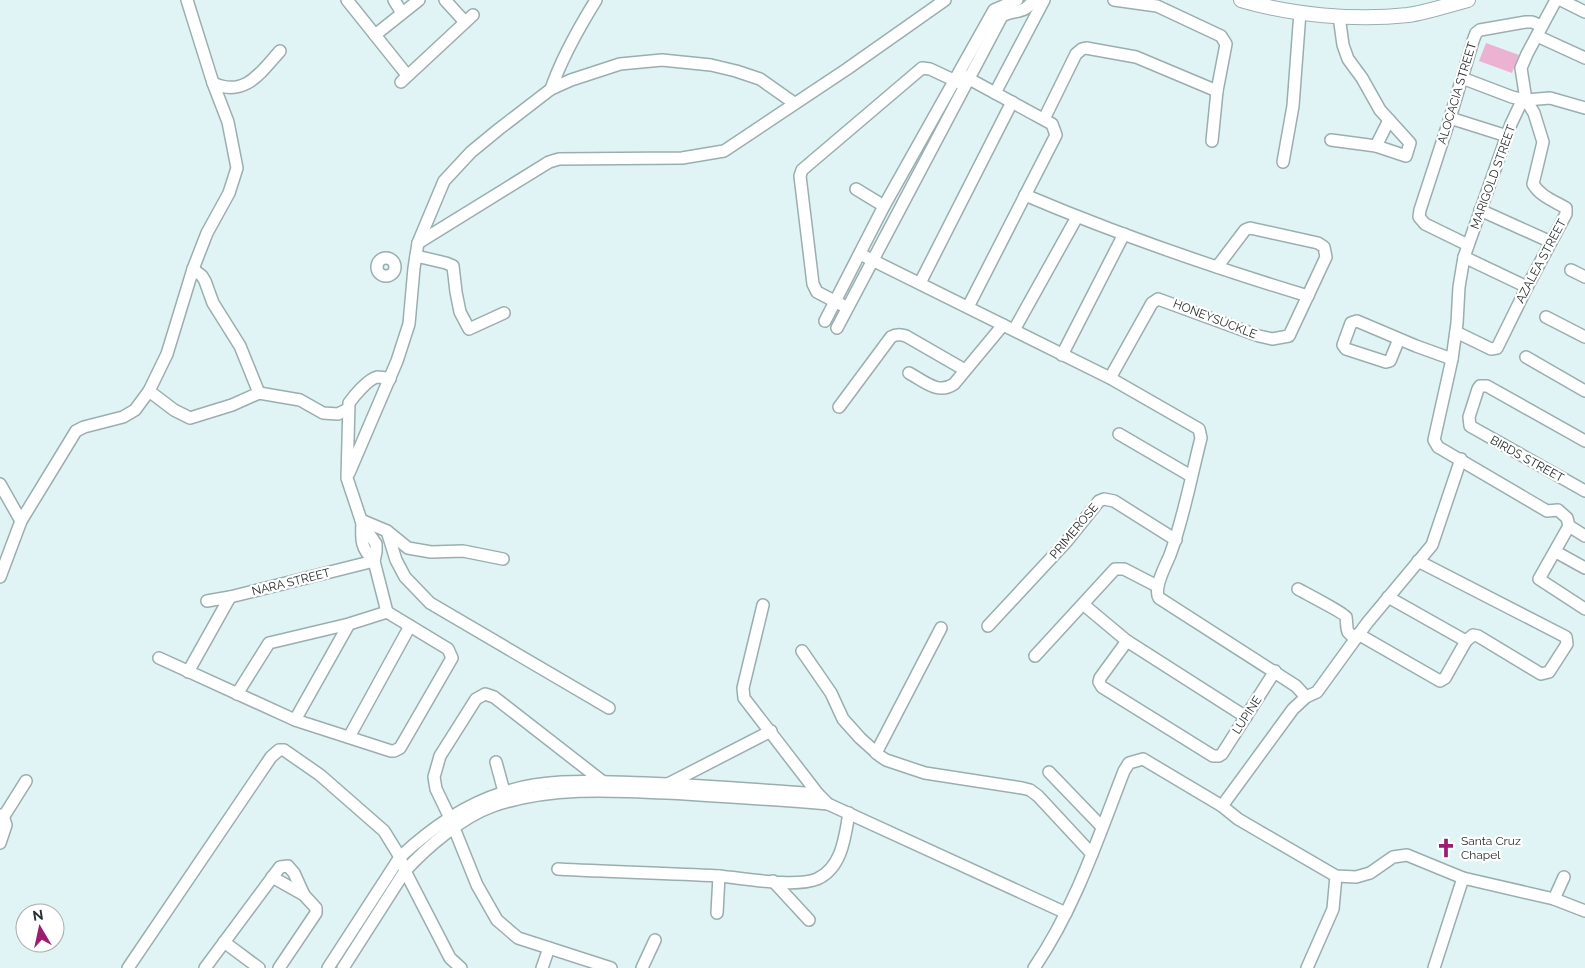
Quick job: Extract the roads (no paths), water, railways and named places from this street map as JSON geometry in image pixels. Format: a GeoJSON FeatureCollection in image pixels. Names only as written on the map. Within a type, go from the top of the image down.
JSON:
{"type":"FeatureCollection","features":[{"type":"Feature","properties":{"kind":"street"},"geometry":{"type":"LineString","coordinates":[[0,577],[20,521],[76,431],[84,426],[123,417],[135,410],[150,391],[167,354],[193,269],[207,233],[229,193],[237,168],[228,122],[213,83],[187,0]]}},
{"type":"Feature","properties":{"kind":"street"},"geometry":{"type":"LineString","coordinates":[[348,0],[375,35],[404,78],[469,19],[445,0]]}},
{"type":"Feature","properties":{"kind":"street"},"geometry":{"type":"LineString","coordinates":[[394,0],[402,13]]}},
{"type":"Feature","properties":{"kind":"street"},"geometry":{"type":"LineString","coordinates":[[375,35],[419,0]]}},
{"type":"Feature","properties":{"kind":"street"},"geometry":{"type":"LineString","coordinates":[[551,88],[560,64],[596,0]]}},
{"type":"Feature","properties":{"kind":"street"},"geometry":{"type":"LineString","coordinates":[[418,243],[549,162],[559,160],[682,158],[724,151],[847,69],[945,0]]}},
{"type":"Feature","properties":{"kind":"street"},"geometry":{"type":"LineString","coordinates":[[826,321],[884,206],[995,8],[1017,0]]}},
{"type":"Feature","properties":{"kind":"street"},"geometry":{"type":"LineString","coordinates":[[837,328],[1003,15],[1026,9],[1033,0]]}},
{"type":"Feature","properties":{"kind":"street"},"geometry":{"type":"LineString","coordinates":[[995,93],[1044,0]]}},
{"type":"Feature","properties":{"kind":"street"},"geometry":{"type":"LineString","coordinates":[[1114,0],[1157,6],[1222,36],[1226,44],[1212,141]]}},
{"type":"Feature","properties":{"kind":"street"},"geometry":{"type":"LineString","coordinates":[[1240,0],[1267,8],[1339,16],[1370,17],[1409,15],[1438,4],[1468,0]]}},
{"type":"Feature","properties":{"kind":"street"},"geometry":{"type":"LineString","coordinates":[[1526,100],[1521,68],[1556,0]]}},
{"type":"Feature","properties":{"kind":"street"},"geometry":{"type":"LineString","coordinates":[[1561,0],[1585,12]]}},
{"type":"Feature","properties":{"kind":"street"},"geometry":{"type":"LineString","coordinates":[[1283,162],[1293,106],[1300,12]]}},
{"type":"Feature","properties":{"kind":"street"},"geometry":{"type":"LineString","coordinates":[[1331,140],[1376,146],[1406,156],[1410,143],[1380,110],[1362,78],[1348,59],[1342,45],[1339,16]]}},
{"type":"Feature","properties":{"kind":"street","name":"ALOCACIA STREET"},"geometry":{"type":"LineString","coordinates":[[1468,245],[1425,224],[1419,217],[1473,40],[1478,32],[1526,22],[1532,22],[1540,31]]}},
{"type":"Feature","properties":{"kind":"street"},"geometry":{"type":"LineString","coordinates":[[1540,31],[1585,58]]}},
{"type":"Feature","properties":{"kind":"street"},"geometry":{"type":"LineString","coordinates":[[1044,119],[1076,54],[1086,48],[1136,57],[1218,91]]}},
{"type":"Feature","properties":{"kind":"street"},"geometry":{"type":"LineString","coordinates":[[213,83],[222,88],[239,87],[248,84],[261,73],[280,51]]}},
{"type":"Feature","properties":{"kind":"street"},"geometry":{"type":"LineString","coordinates":[[347,478],[397,361],[409,324],[418,243],[444,181],[471,152],[551,88],[620,64],[662,60],[711,65],[760,79],[794,103]]}},
{"type":"Feature","properties":{"kind":"street"},"geometry":{"type":"LineString","coordinates":[[848,308],[817,292],[813,284],[800,176],[802,170],[922,68],[956,76],[995,93],[1052,124],[1056,135],[968,307]]}},
{"type":"Feature","properties":{"kind":"street"},"geometry":{"type":"LineString","coordinates":[[1462,78],[1512,97],[1526,100],[1550,98],[1585,108]]}},
{"type":"Feature","properties":{"kind":"street","name":"MARIGOLD STREET"},"geometry":{"type":"LineString","coordinates":[[1461,459],[1438,447],[1434,440],[1452,358],[1464,257],[1507,136],[1518,109],[1526,100]]}},
{"type":"Feature","properties":{"kind":"street","name":"AZALEA STREET"},"geometry":{"type":"LineString","coordinates":[[1456,332],[1494,350],[1500,344],[1567,210],[1542,194],[1533,184],[1543,142],[1534,113],[1526,100]]}},
{"type":"Feature","properties":{"kind":"street"},"geometry":{"type":"LineString","coordinates":[[920,283],[1012,102]]}},
{"type":"Feature","properties":{"kind":"street"},"geometry":{"type":"LineString","coordinates":[[1450,118],[1507,136]]}},
{"type":"Feature","properties":{"kind":"street"},"geometry":{"type":"LineString","coordinates":[[1376,146],[1389,120]]}},
{"type":"Feature","properties":{"kind":"street"},"geometry":{"type":"LineString","coordinates":[[856,189],[884,206]]}},
{"type":"Feature","properties":{"kind":"street"},"geometry":{"type":"LineString","coordinates":[[1025,195],[1076,217],[1244,277],[1308,296]]}},
{"type":"Feature","properties":{"kind":"street"},"geometry":{"type":"LineString","coordinates":[[1480,210],[1551,242]]}},
{"type":"Feature","properties":{"kind":"street"},"geometry":{"type":"LineString","coordinates":[[909,373],[937,388],[943,389],[954,384],[965,370],[1008,327],[1076,217]]}},
{"type":"Feature","properties":{"kind":"street","name":"HONEYSUCKLE"},"geometry":{"type":"LineString","coordinates":[[1110,378],[1152,303],[1158,299],[1259,336],[1272,339],[1289,336],[1326,256],[1324,247],[1318,243],[1250,228],[1245,230],[1218,267]]}},
{"type":"Feature","properties":{"kind":"street"},"geometry":{"type":"LineString","coordinates":[[1062,355],[1124,234]]}},
{"type":"Feature","properties":{"kind":"street"},"geometry":{"type":"LineString","coordinates":[[860,254],[1110,378],[1199,429],[1201,438],[1176,540],[1156,592],[1159,598],[1275,671],[1296,686],[1306,697]]}},
{"type":"Feature","properties":{"kind":"street"},"geometry":{"type":"LineString","coordinates":[[416,256],[453,266],[460,312],[469,329],[504,313]]}},
{"type":"Feature","properties":{"kind":"street"},"geometry":{"type":"LineString","coordinates":[[1464,257],[1527,287]]}},
{"type":"Feature","properties":{"kind":"street"},"geometry":{"type":"LineString","coordinates":[[395,267],[414,268]]}},
{"type":"Feature","properties":{"kind":"street"},"geometry":{"type":"LineString","coordinates":[[193,269],[202,276],[213,303],[240,346],[259,393]]}},
{"type":"Feature","properties":{"kind":"street"},"geometry":{"type":"LineString","coordinates":[[1571,270],[1585,278]]}},
{"type":"Feature","properties":{"kind":"street"},"geometry":{"type":"LineString","coordinates":[[1546,317],[1585,337]]}},
{"type":"Feature","properties":{"kind":"street"},"geometry":{"type":"LineString","coordinates":[[1400,340],[1390,361],[1386,362],[1346,349],[1343,345],[1353,321],[1360,322],[1400,340],[1452,358]]}},
{"type":"Feature","properties":{"kind":"street"},"geometry":{"type":"LineString","coordinates":[[839,407],[891,337],[898,334],[906,336],[965,370]]}},
{"type":"Feature","properties":{"kind":"street"},"geometry":{"type":"LineString","coordinates":[[1526,357],[1585,391]]}},
{"type":"Feature","properties":{"kind":"street"},"geometry":{"type":"LineString","coordinates":[[159,658],[295,720],[391,751],[397,750],[452,658],[448,650],[387,612],[374,561],[376,544],[362,522],[347,478],[349,403],[356,393],[371,380],[376,377],[390,378]]}},
{"type":"Feature","properties":{"kind":"street","name":"BIRDS STREET"},"geometry":{"type":"LineString","coordinates":[[1585,441],[1484,385],[1480,386],[1476,393],[1469,417],[1470,426],[1585,492]]}},
{"type":"Feature","properties":{"kind":"street"},"geometry":{"type":"LineString","coordinates":[[150,391],[174,410],[190,418],[232,405],[259,393],[300,400],[322,413],[338,414],[348,409]]}},
{"type":"Feature","properties":{"kind":"street"},"geometry":{"type":"LineString","coordinates":[[1119,434],[1191,476]]}},
{"type":"Feature","properties":{"kind":"street"},"geometry":{"type":"LineString","coordinates":[[1222,806],[1293,709],[1306,697],[1317,692],[1356,636],[1434,540],[1461,459],[1546,510],[1555,509],[1562,512],[1567,518],[1569,526],[1539,579],[1585,608]]}},
{"type":"Feature","properties":{"kind":"street"},"geometry":{"type":"LineString","coordinates":[[0,484],[20,521]]}},
{"type":"Feature","properties":{"kind":"street","name":"PRIMEROSE"},"geometry":{"type":"LineString","coordinates":[[988,626],[1067,541],[1099,501],[1104,499],[1114,501],[1176,540]]}},
{"type":"Feature","properties":{"kind":"street"},"geometry":{"type":"LineString","coordinates":[[362,522],[387,531],[408,548],[431,552],[463,551],[503,559]]}},
{"type":"Feature","properties":{"kind":"street"},"geometry":{"type":"LineString","coordinates":[[1569,526],[1585,536]]}},
{"type":"Feature","properties":{"kind":"street"},"geometry":{"type":"LineString","coordinates":[[387,531],[396,560],[405,577],[430,602],[610,708]]}},
{"type":"Feature","properties":{"kind":"street"},"geometry":{"type":"LineString","coordinates":[[1556,552],[1585,568]]}},
{"type":"Feature","properties":{"kind":"street","name":"NARA STREET"},"geometry":{"type":"LineString","coordinates":[[207,601],[374,561]]}},
{"type":"Feature","properties":{"kind":"street"},"geometry":{"type":"LineString","coordinates":[[1298,589],[1319,602],[1343,613],[1348,632],[1440,681],[1445,678],[1466,641],[1471,636],[1476,635],[1544,674],[1549,672],[1568,642],[1564,636],[1418,561]]}},
{"type":"Feature","properties":{"kind":"street"},"geometry":{"type":"LineString","coordinates":[[1035,656],[1084,605],[1115,569],[1124,569],[1157,586]]}},
{"type":"Feature","properties":{"kind":"street"},"geometry":{"type":"LineString","coordinates":[[188,672],[230,597]]}},
{"type":"Feature","properties":{"kind":"street"},"geometry":{"type":"LineString","coordinates":[[1388,598],[1466,641]]}},
{"type":"Feature","properties":{"kind":"street"},"geometry":{"type":"LineString","coordinates":[[763,605],[743,688],[744,698],[818,794],[828,804]]}},
{"type":"Feature","properties":{"kind":"street"},"geometry":{"type":"LineString","coordinates":[[1084,605],[1126,641],[1246,717]]}},
{"type":"Feature","properties":{"kind":"street"},"geometry":{"type":"LineString","coordinates":[[237,694],[269,644],[349,624],[387,612]]}},
{"type":"Feature","properties":{"kind":"street"},"geometry":{"type":"LineString","coordinates":[[295,720],[349,624]]}},
{"type":"Feature","properties":{"kind":"street"},"geometry":{"type":"LineString","coordinates":[[348,737],[410,626]]}},
{"type":"Feature","properties":{"kind":"street"},"geometry":{"type":"LineString","coordinates":[[876,752],[941,628]]}},
{"type":"Feature","properties":{"kind":"street","name":"LUPINE"},"geometry":{"type":"LineString","coordinates":[[1126,641],[1100,678],[1099,682],[1102,686],[1213,756],[1222,754],[1275,671]]}},
{"type":"Feature","properties":{"kind":"street"},"geometry":{"type":"LineString","coordinates":[[802,651],[831,693],[843,720],[860,738],[886,760],[926,773],[1030,790],[1038,796],[1092,854]]}},
{"type":"Feature","properties":{"kind":"street"},"geometry":{"type":"LineString","coordinates":[[603,786],[494,697],[485,694],[476,699],[440,756],[434,777],[436,789],[477,885],[497,920],[518,938],[611,968]]}},
{"type":"Feature","properties":{"kind":"street"},"geometry":{"type":"LineString","coordinates":[[667,789],[771,732]]}},
{"type":"Feature","properties":{"kind":"street"},"geometry":{"type":"LineString","coordinates":[[128,968],[271,757],[279,750],[284,750],[320,775],[384,831],[400,857],[405,871],[450,958],[461,968]]}},
{"type":"Feature","properties":{"kind":"street"},"geometry":{"type":"LineString","coordinates":[[1034,968],[1066,913],[1092,854],[1124,771],[1129,763],[1144,759],[1222,806],[1238,819],[1336,876],[1356,877],[1370,873],[1393,857],[1404,855],[1463,878],[1554,899],[1585,911]]}},
{"type":"Feature","properties":{"kind":"street"},"geometry":{"type":"LineString","coordinates":[[496,762],[506,797]]}},
{"type":"Feature","properties":{"kind":"street"},"geometry":{"type":"LineString","coordinates":[[1049,772],[1102,828]]}},
{"type":"Feature","properties":{"kind":"street"},"geometry":{"type":"LineString","coordinates":[[0,843],[6,825],[1,816],[26,781]]}},
{"type":"Feature","properties":{"kind":"street"},"geometry":{"type":"LineString","coordinates":[[328,968],[400,857],[412,846],[452,823],[491,806],[506,797],[603,786],[818,794]]}},
{"type":"Feature","properties":{"kind":"street"},"geometry":{"type":"LineString","coordinates":[[667,789],[828,804],[1066,913]]}},
{"type":"Feature","properties":{"kind":"street"},"geometry":{"type":"LineString","coordinates":[[558,869],[720,876],[800,883],[818,878],[833,866],[843,845],[849,813]]}},
{"type":"Feature","properties":{"kind":"street"},"geometry":{"type":"LineString","coordinates":[[343,968],[405,871],[452,823]]}},
{"type":"Feature","properties":{"kind":"street"},"geometry":{"type":"LineString","coordinates":[[206,968],[280,866],[288,866],[304,895]]}},
{"type":"Feature","properties":{"kind":"street"},"geometry":{"type":"LineString","coordinates":[[717,913],[720,876]]}},
{"type":"Feature","properties":{"kind":"street"},"geometry":{"type":"LineString","coordinates":[[1307,968],[1333,909],[1336,876]]}},
{"type":"Feature","properties":{"kind":"street"},"geometry":{"type":"LineString","coordinates":[[272,877],[304,895],[316,908],[316,913],[279,968]]}},
{"type":"Feature","properties":{"kind":"street"},"geometry":{"type":"LineString","coordinates":[[1554,899],[1564,877]]}},
{"type":"Feature","properties":{"kind":"street"},"geometry":{"type":"LineString","coordinates":[[1434,968],[1463,878]]}},
{"type":"Feature","properties":{"kind":"street"},"geometry":{"type":"LineString","coordinates":[[773,881],[809,920]]}},
{"type":"Feature","properties":{"kind":"street"},"geometry":{"type":"LineString","coordinates":[[353,929],[363,936]]}},
{"type":"Feature","properties":{"kind":"street"},"geometry":{"type":"LineString","coordinates":[[642,968],[655,940]]}},
{"type":"Feature","properties":{"kind":"street"},"geometry":{"type":"LineString","coordinates":[[224,942],[259,968]]}},
{"type":"Feature","properties":{"kind":"street"},"geometry":{"type":"LineString","coordinates":[[542,968],[549,948]]}},
{"type":"Feature","properties":{"kind":"place","name":"Santa Cruz Chapel"},"geometry":{"type":"Point","coordinates":[1446,848]}}]}
